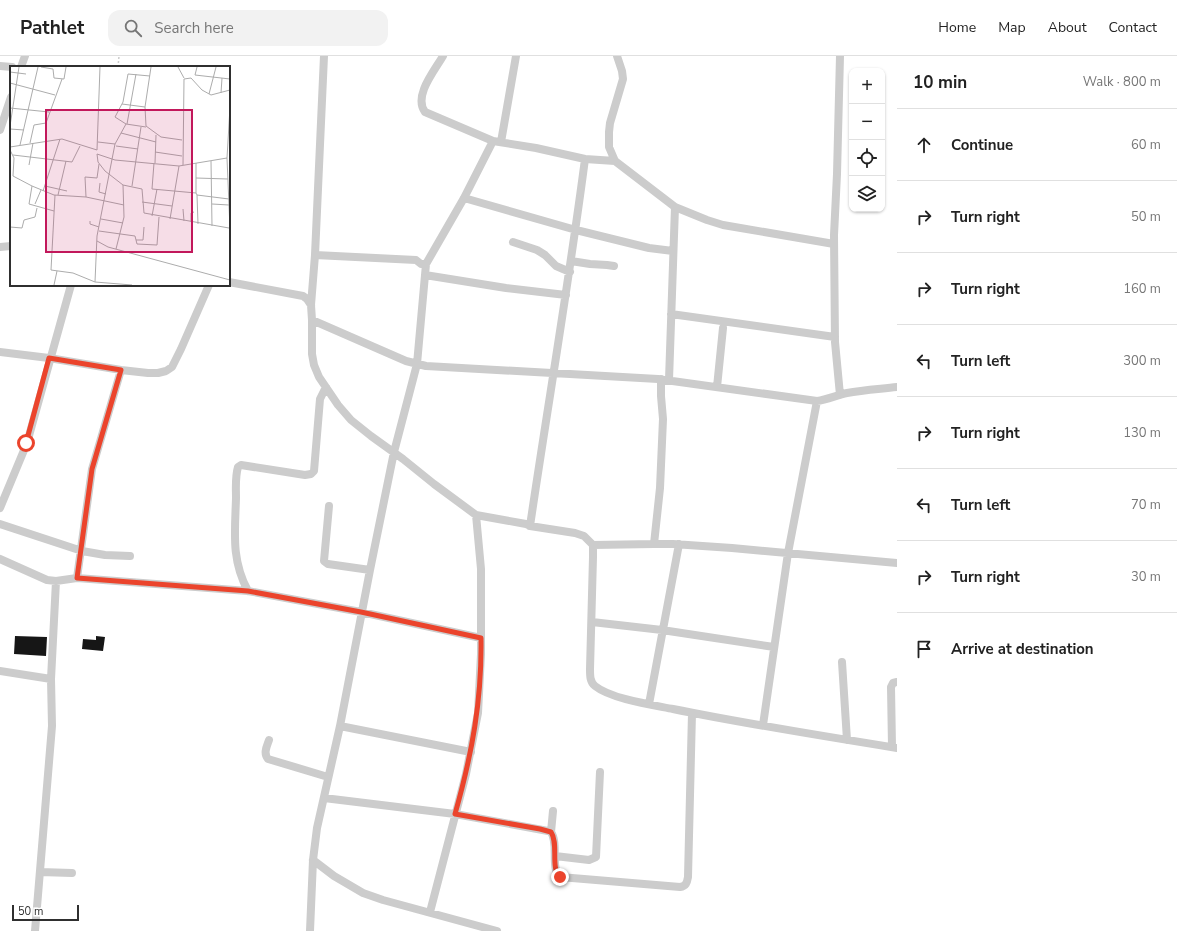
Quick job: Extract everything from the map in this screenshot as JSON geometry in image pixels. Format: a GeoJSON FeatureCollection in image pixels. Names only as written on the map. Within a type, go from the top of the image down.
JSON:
{"type":"FeatureCollection","features":[{"type":"Feature","properties":{"kind":"street"},"geometry":{"type":"LineString","coordinates":[[21,66],[25,56]]}},
{"type":"Feature","properties":{"kind":"street"},"geometry":{"type":"LineString","coordinates":[[324,56],[315,255],[311,305],[312,341],[314,365],[319,377],[338,405],[351,420],[476,515],[575,533],[584,536],[593,545],[591,680],[596,686],[610,694],[692,713],[895,748],[891,687],[893,683],[897,682]]}},
{"type":"Feature","properties":{"kind":"street"},"geometry":{"type":"LineString","coordinates":[[443,56],[423,91],[421,103],[425,112],[497,142],[536,148],[585,159],[615,161]]}},
{"type":"Feature","properties":{"kind":"street"},"geometry":{"type":"LineString","coordinates":[[310,931],[313,860],[317,828],[340,726],[361,612],[394,452],[417,364],[426,264],[497,142],[516,56]]}},
{"type":"Feature","properties":{"kind":"street"},"geometry":{"type":"LineString","coordinates":[[617,56],[623,79],[610,128],[609,147],[615,161],[675,207],[707,220],[723,225],[834,244]]}},
{"type":"Feature","properties":{"kind":"street"},"geometry":{"type":"LineString","coordinates":[[840,56],[834,244],[835,337],[840,395]]}},
{"type":"Feature","properties":{"kind":"street"},"geometry":{"type":"LineString","coordinates":[[0,66],[10,67]]}},
{"type":"Feature","properties":{"kind":"street"},"geometry":{"type":"LineString","coordinates":[[0,130],[10,100]]}},
{"type":"Feature","properties":{"kind":"street"},"geometry":{"type":"LineString","coordinates":[[530,526],[570,272],[585,159]]}},
{"type":"Feature","properties":{"kind":"street"},"geometry":{"type":"LineString","coordinates":[[464,198],[576,230],[649,248],[673,251]]}},
{"type":"Feature","properties":{"kind":"street"},"geometry":{"type":"LineString","coordinates":[[654,544],[660,488],[663,419],[661,390],[665,380],[671,314],[675,207]]}},
{"type":"Feature","properties":{"kind":"street"},"geometry":{"type":"LineString","coordinates":[[513,242],[537,250],[545,255],[556,266],[570,272]]}},
{"type":"Feature","properties":{"kind":"street"},"geometry":{"type":"LineString","coordinates":[[0,247],[10,246]]}},
{"type":"Feature","properties":{"kind":"street"},"geometry":{"type":"LineString","coordinates":[[315,255],[416,260],[422,264],[426,264]]}},
{"type":"Feature","properties":{"kind":"street"},"geometry":{"type":"LineString","coordinates":[[571,261],[614,266]]}},
{"type":"Feature","properties":{"kind":"street"},"geometry":{"type":"LineString","coordinates":[[426,275],[566,296]]}},
{"type":"Feature","properties":{"kind":"street"},"geometry":{"type":"LineString","coordinates":[[230,282],[302,296],[307,299],[311,305]]}},
{"type":"Feature","properties":{"kind":"street"},"geometry":{"type":"LineString","coordinates":[[0,508],[26,443],[71,286]]}},
{"type":"Feature","properties":{"kind":"street"},"geometry":{"type":"LineString","coordinates":[[0,352],[49,358],[121,370],[148,373],[166,371],[172,367],[182,349],[209,286]]}},
{"type":"Feature","properties":{"kind":"street"},"geometry":{"type":"LineString","coordinates":[[302,296],[310,293],[312,289]]}},
{"type":"Feature","properties":{"kind":"street"},"geometry":{"type":"LineString","coordinates":[[671,314],[835,337]]}},
{"type":"Feature","properties":{"kind":"street"},"geometry":{"type":"LineString","coordinates":[[312,320],[406,361],[436,367],[554,372],[665,380],[817,400],[855,392],[897,387]]}},
{"type":"Feature","properties":{"kind":"street"},"geometry":{"type":"LineString","coordinates":[[717,387],[723,328]]}},
{"type":"Feature","properties":{"kind":"street"},"geometry":{"type":"LineString","coordinates":[[77,578],[82,551],[92,469],[121,370]]}},
{"type":"Feature","properties":{"kind":"street"},"geometry":{"type":"LineString","coordinates":[[248,591],[239,571],[236,553],[235,528],[238,467],[242,465],[306,475],[311,474],[314,471],[320,400],[326,387]]}},
{"type":"Feature","properties":{"kind":"street"},"geometry":{"type":"LineString","coordinates":[[763,725],[788,553],[817,400]]}},
{"type":"Feature","properties":{"kind":"street"},"geometry":{"type":"LineString","coordinates":[[329,506],[324,560],[325,563],[370,570]]}},
{"type":"Feature","properties":{"kind":"street"},"geometry":{"type":"LineString","coordinates":[[430,912],[466,774],[478,713],[482,654],[481,569],[476,515]]}},
{"type":"Feature","properties":{"kind":"street"},"geometry":{"type":"LineString","coordinates":[[0,524],[82,551],[105,555],[130,556]]}},
{"type":"Feature","properties":{"kind":"street"},"geometry":{"type":"LineString","coordinates":[[593,545],[680,544],[897,563]]}},
{"type":"Feature","properties":{"kind":"street"},"geometry":{"type":"LineString","coordinates":[[649,704],[662,630],[680,544]]}},
{"type":"Feature","properties":{"kind":"street"},"geometry":{"type":"LineString","coordinates":[[0,559],[47,580],[56,581],[77,578],[248,591],[361,612],[481,638]]}},
{"type":"Feature","properties":{"kind":"street"},"geometry":{"type":"LineString","coordinates":[[36,931],[52,726],[51,679],[56,581]]}},
{"type":"Feature","properties":{"kind":"street"},"geometry":{"type":"LineString","coordinates":[[592,622],[662,630],[774,646]]}},
{"type":"Feature","properties":{"kind":"street"},"geometry":{"type":"LineString","coordinates":[[842,662],[847,740]]}},
{"type":"Feature","properties":{"kind":"street"},"geometry":{"type":"LineString","coordinates":[[0,671],[51,679]]}},
{"type":"Feature","properties":{"kind":"street"},"geometry":{"type":"LineString","coordinates":[[553,811],[551,832],[554,838],[557,874],[560,877],[680,887],[684,886],[688,877],[692,713]]}},
{"type":"Feature","properties":{"kind":"street"},"geometry":{"type":"LineString","coordinates":[[340,726],[471,752]]}},
{"type":"Feature","properties":{"kind":"street"},"geometry":{"type":"LineString","coordinates":[[269,740],[265,753],[268,759],[328,777]]}},
{"type":"Feature","properties":{"kind":"street"},"geometry":{"type":"LineString","coordinates":[[555,856],[589,860],[596,857],[600,772]]}},
{"type":"Feature","properties":{"kind":"street"},"geometry":{"type":"LineString","coordinates":[[324,798],[455,814],[551,832]]}},
{"type":"Feature","properties":{"kind":"street"},"geometry":{"type":"LineString","coordinates":[[313,860],[334,876],[363,893],[383,900],[497,931]]}},
{"type":"Feature","properties":{"kind":"street"},"geometry":{"type":"LineString","coordinates":[[40,872],[72,873]]}},
{"type":"Feature","properties":{"kind":"building"},"geometry":{"type":"Polygon","coordinates":[[[15,636],[47,637],[46,656],[14,654],[15,636]]]}},
{"type":"Feature","properties":{"kind":"building"},"geometry":{"type":"Polygon","coordinates":[[[96,636],[105,637],[103,651],[82,649],[83,639],[96,640],[96,636]]]}},
{"type":"Feature","properties":{"kind":"route"},"geometry":{"type":"LineString","coordinates":[[26,443],[49,358],[121,370],[92,469],[82,551],[77,578],[248,591],[361,612],[481,638],[482,654],[478,713],[466,774],[455,814],[551,832],[554,838],[556,872],[560,877]]}}]}
